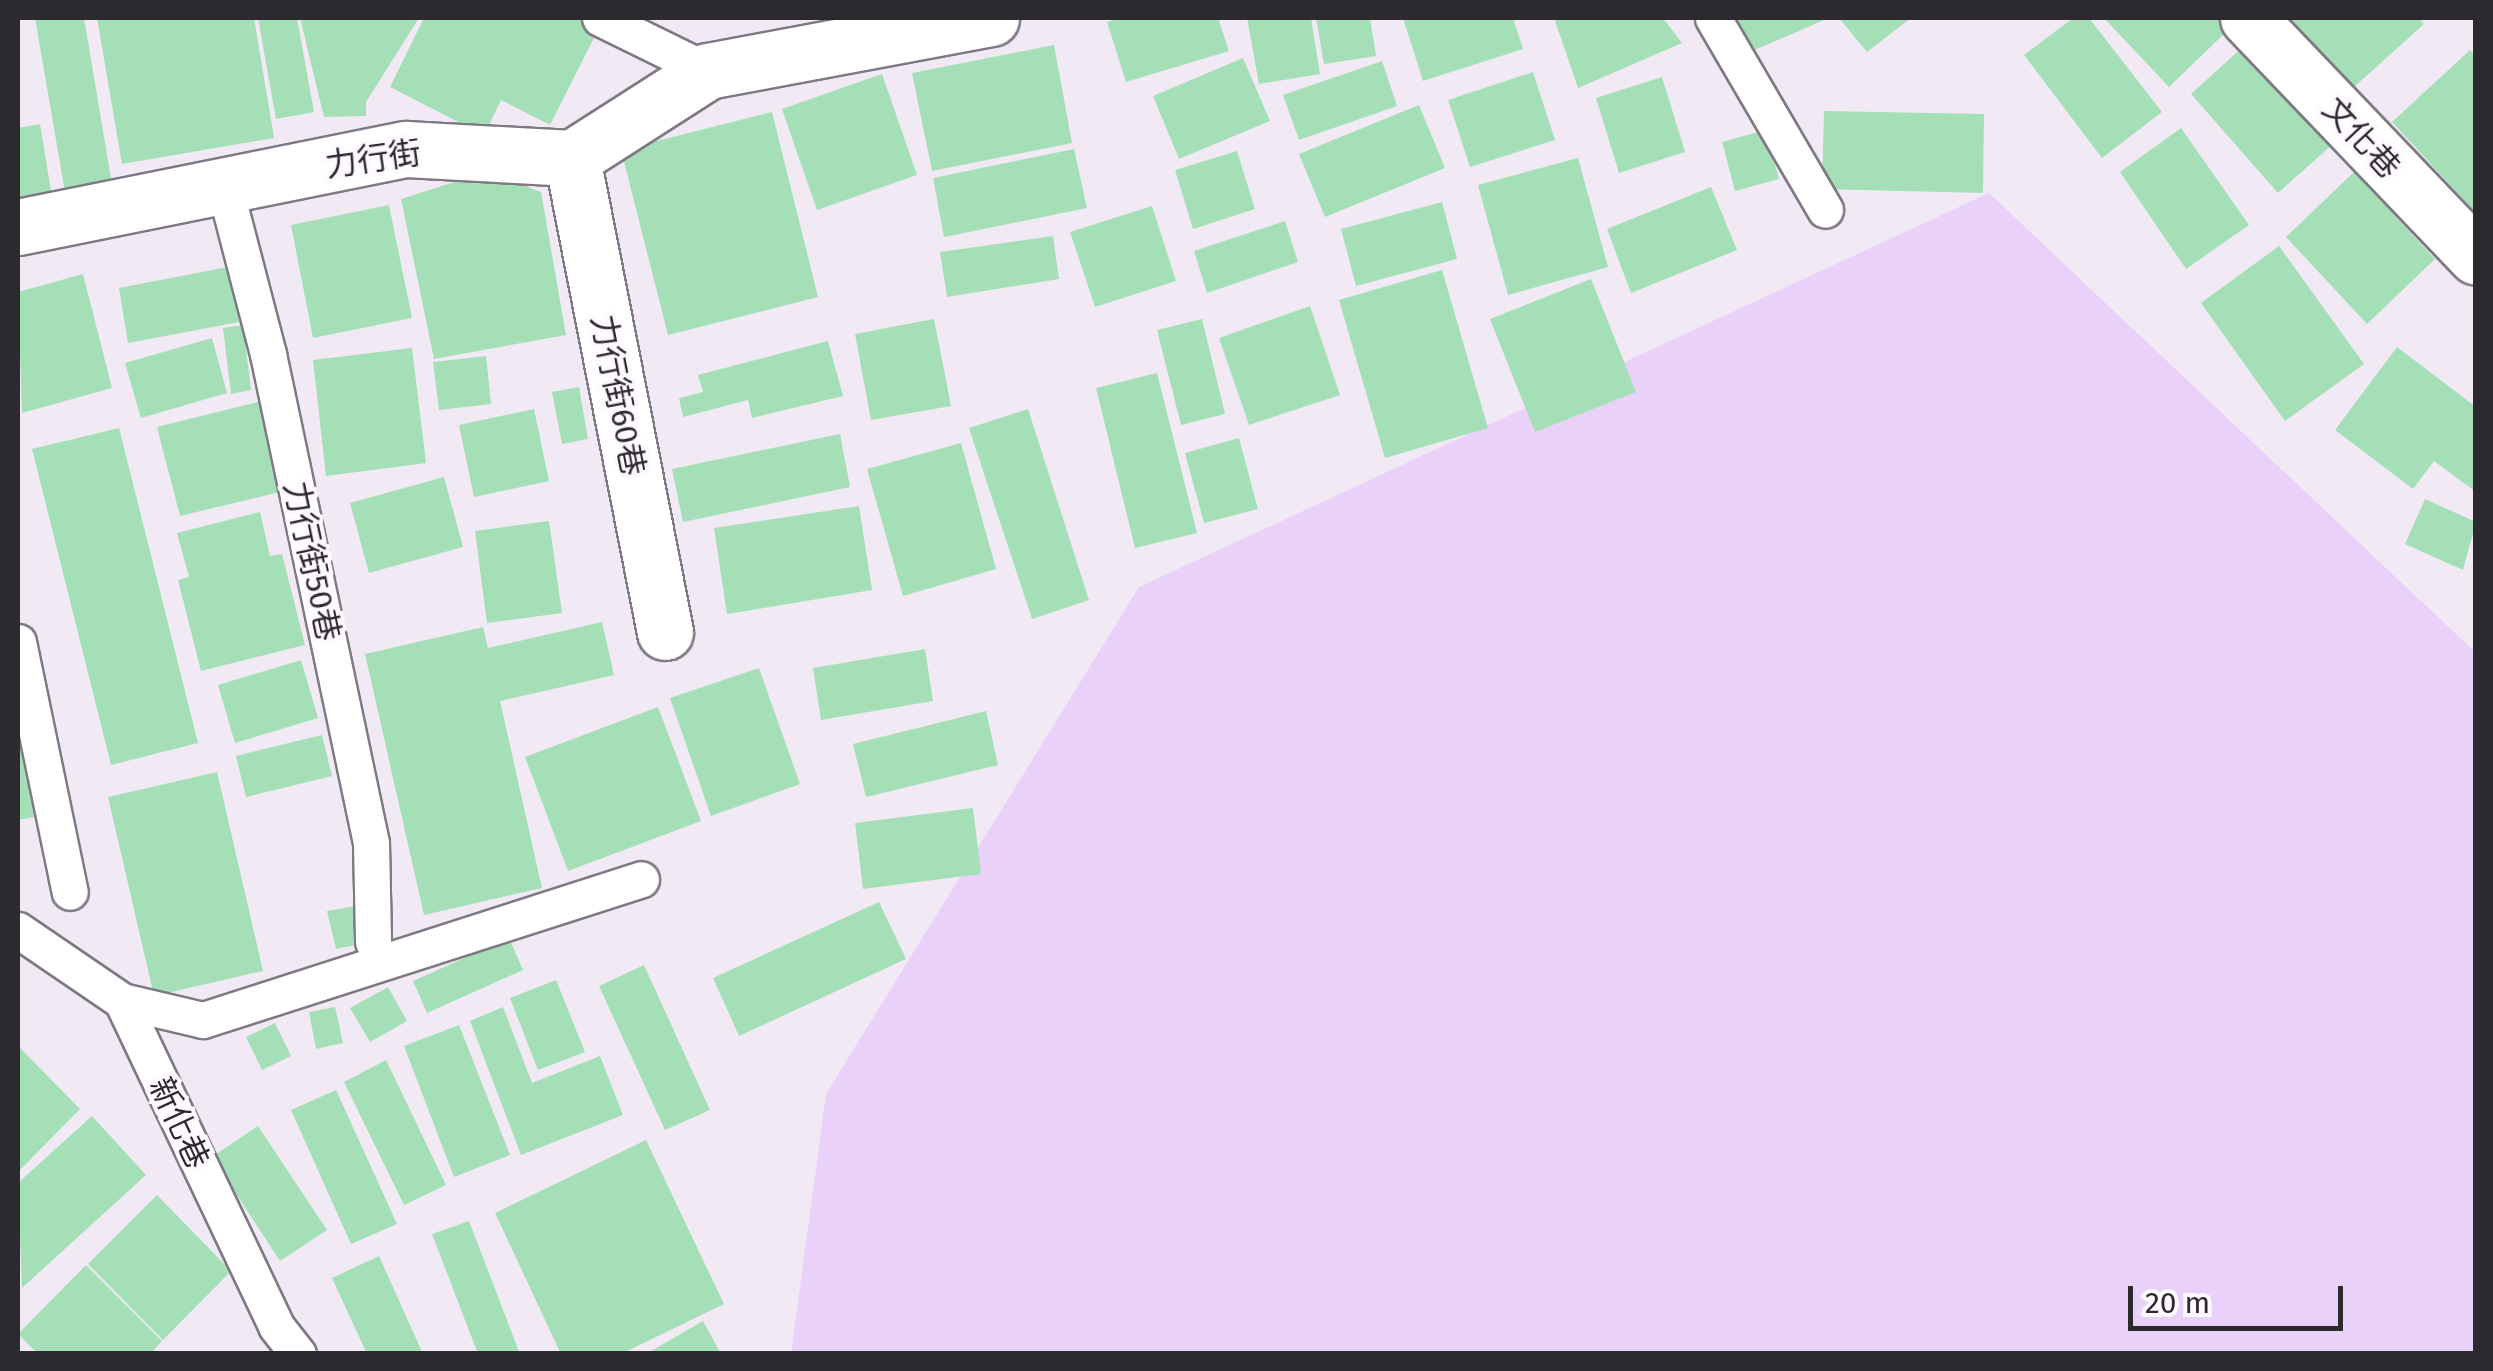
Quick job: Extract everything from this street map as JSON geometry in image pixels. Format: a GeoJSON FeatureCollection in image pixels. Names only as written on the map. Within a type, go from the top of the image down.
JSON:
{"type":"FeatureCollection","features":[{"type":"Feature","properties":{"kind":"street"},"geometry":{"type":"LineString","coordinates":[[572,158],[708,71],[990,18]]}},
{"type":"Feature","properties":{"kind":"street","name":"文化巷"},"geometry":{"type":"LineString","coordinates":[[2248,18],[2476,256]]}},
{"type":"Feature","properties":{"kind":"street","name":"力行街"},"geometry":{"type":"LineString","coordinates":[[18,227],[406,149],[572,158]]}},
{"type":"Feature","properties":{"kind":"street","name":"力行街60巷"},"geometry":{"type":"LineString","coordinates":[[572,158],[665,632]]}},
{"type":"Feature","properties":{"kind":"lane"},"geometry":{"type":"LineString","coordinates":[[600,18],[708,71]]}},
{"type":"Feature","properties":{"kind":"lane"},"geometry":{"type":"LineString","coordinates":[[1713,18],[1825,210]]}},
{"type":"Feature","properties":{"kind":"lane","name":"力行街50巷"},"geometry":{"type":"LineString","coordinates":[[224,184],[268,354],[371,843],[373,942]]}},
{"type":"Feature","properties":{"kind":"lane"},"geometry":{"type":"LineString","coordinates":[[18,642],[70,892]]}},
{"type":"Feature","properties":{"kind":"lane"},"geometry":{"type":"LineString","coordinates":[[18,930],[122,1001],[203,1020],[641,878]]}},
{"type":"Feature","properties":{"kind":"lane","name":"新化巷"},"geometry":{"type":"LineString","coordinates":[[122,1001],[276,1326],[298,1354]]}},
{"type":"Feature","properties":{"kind":"shaded area"},"geometry":{"type":"Polygon","coordinates":[[[1989,193],[2475,652],[2475,1353],[791,1354],[826,1094],[1139,587],[1989,193]]]}},
{"type":"Feature","properties":{"kind":"building"},"geometry":{"type":"Polygon","coordinates":[[[35,18],[84,18],[113,190],[66,198],[35,18]]]}},
{"type":"Feature","properties":{"kind":"building"},"geometry":{"type":"Polygon","coordinates":[[[97,18],[254,18],[274,138],[122,164],[97,18]]]}},
{"type":"Feature","properties":{"kind":"building"},"geometry":{"type":"Polygon","coordinates":[[[258,18],[297,18],[314,112],[276,119],[258,18]]]}},
{"type":"Feature","properties":{"kind":"building"},"geometry":{"type":"Polygon","coordinates":[[[300,18],[419,18],[366,102],[366,116],[324,117],[300,18]]]}},
{"type":"Feature","properties":{"kind":"building"},"geometry":{"type":"Polygon","coordinates":[[[424,18],[577,18],[599,28],[550,125],[501,100],[484,135],[390,87],[424,18]]]}},
{"type":"Feature","properties":{"kind":"building"},"geometry":{"type":"Polygon","coordinates":[[[1122,18],[1218,18],[1229,51],[1126,82],[1107,22],[1122,18]]]}},
{"type":"Feature","properties":{"kind":"building"},"geometry":{"type":"Polygon","coordinates":[[[1247,18],[1311,18],[1320,74],[1259,84],[1247,18]]]}},
{"type":"Feature","properties":{"kind":"building"},"geometry":{"type":"Polygon","coordinates":[[[1316,18],[1370,18],[1376,56],[1324,64],[1316,18]]]}},
{"type":"Feature","properties":{"kind":"building"},"geometry":{"type":"Polygon","coordinates":[[[1403,18],[1513,18],[1523,49],[1423,81],[1403,18]]]}},
{"type":"Feature","properties":{"kind":"building"},"geometry":{"type":"Polygon","coordinates":[[[1554,18],[1663,18],[1682,43],[1578,88],[1554,18]]]}},
{"type":"Feature","properties":{"kind":"building"},"geometry":{"type":"Polygon","coordinates":[[[1726,18],[1823,18],[1824,20],[1743,55],[1726,18]]]}},
{"type":"Feature","properties":{"kind":"building"},"geometry":{"type":"Polygon","coordinates":[[[1839,18],[1911,18],[1867,52],[1839,18]]]}},
{"type":"Feature","properties":{"kind":"building"},"geometry":{"type":"Polygon","coordinates":[[[2073,18],[2089,18],[2162,112],[2102,158],[2024,55],[2073,18]]]}},
{"type":"Feature","properties":{"kind":"building"},"geometry":{"type":"Polygon","coordinates":[[[2104,18],[2216,18],[2228,30],[2169,87],[2104,18]]]}},
{"type":"Feature","properties":{"kind":"building"},"geometry":{"type":"Polygon","coordinates":[[[2290,18],[2418,18],[2424,24],[2353,88],[2290,18]]]}},
{"type":"Feature","properties":{"kind":"building"},"geometry":{"type":"Polygon","coordinates":[[[2246,44],[2334,143],[2278,193],[2191,94],[2246,44]]]}},
{"type":"Feature","properties":{"kind":"building"},"geometry":{"type":"Polygon","coordinates":[[[1054,45],[1072,143],[932,171],[912,73],[1054,45]]]}},
{"type":"Feature","properties":{"kind":"building"},"geometry":{"type":"Polygon","coordinates":[[[2470,50],[2476,57],[2473,210],[2392,122],[2470,50]]]}},
{"type":"Feature","properties":{"kind":"building"},"geometry":{"type":"Polygon","coordinates":[[[1243,58],[1270,121],[1179,159],[1153,96],[1243,58]]]}},
{"type":"Feature","properties":{"kind":"building"},"geometry":{"type":"Polygon","coordinates":[[[1382,61],[1397,106],[1299,140],[1283,95],[1382,61]]]}},
{"type":"Feature","properties":{"kind":"building"},"geometry":{"type":"Polygon","coordinates":[[[1533,72],[1555,140],[1470,167],[1448,100],[1533,72]]]}},
{"type":"Feature","properties":{"kind":"building"},"geometry":{"type":"Polygon","coordinates":[[[882,74],[917,175],[817,210],[782,109],[882,74]]]}},
{"type":"Feature","properties":{"kind":"building"},"geometry":{"type":"Polygon","coordinates":[[[1662,77],[1685,152],[1619,173],[1596,98],[1662,77]]]}},
{"type":"Feature","properties":{"kind":"building"},"geometry":{"type":"Polygon","coordinates":[[[1419,105],[1445,168],[1325,217],[1299,154],[1419,105]]]}},
{"type":"Feature","properties":{"kind":"building"},"geometry":{"type":"Polygon","coordinates":[[[1824,111],[1984,114],[1983,193],[1822,189],[1824,111]]]}},
{"type":"Feature","properties":{"kind":"building"},"geometry":{"type":"Polygon","coordinates":[[[772,112],[818,297],[668,335],[621,150],[772,112]]]}},
{"type":"Feature","properties":{"kind":"building"},"geometry":{"type":"Polygon","coordinates":[[[40,124],[53,203],[18,209],[18,128],[40,124]]]}},
{"type":"Feature","properties":{"kind":"building"},"geometry":{"type":"Polygon","coordinates":[[[2181,128],[2249,225],[2186,269],[2120,172],[2181,128]]]}},
{"type":"Feature","properties":{"kind":"building"},"geometry":{"type":"Polygon","coordinates":[[[1765,130],[1779,179],[1735,191],[1722,142],[1765,130]]]}},
{"type":"Feature","properties":{"kind":"building"},"geometry":{"type":"Polygon","coordinates":[[[1074,149],[1087,208],[944,237],[933,178],[1074,149]]]}},
{"type":"Feature","properties":{"kind":"building"},"geometry":{"type":"Polygon","coordinates":[[[1237,151],[1255,209],[1193,229],[1175,170],[1237,151]]]}},
{"type":"Feature","properties":{"kind":"building"},"geometry":{"type":"Polygon","coordinates":[[[1578,158],[1608,267],[1508,295],[1478,185],[1578,158]]]}},
{"type":"Feature","properties":{"kind":"building"},"geometry":{"type":"Polygon","coordinates":[[[489,171],[541,192],[566,335],[434,359],[401,199],[489,171]]]}},
{"type":"Feature","properties":{"kind":"building"},"geometry":{"type":"Polygon","coordinates":[[[2354,172],[2435,259],[2367,324],[2286,237],[2354,172]]]}},
{"type":"Feature","properties":{"kind":"building"},"geometry":{"type":"Polygon","coordinates":[[[1711,187],[1737,250],[1631,293],[1607,229],[1711,187]]]}},
{"type":"Feature","properties":{"kind":"building"},"geometry":{"type":"Polygon","coordinates":[[[1442,202],[1457,259],[1356,286],[1341,229],[1442,202]]]}},
{"type":"Feature","properties":{"kind":"building"},"geometry":{"type":"Polygon","coordinates":[[[389,205],[412,318],[313,338],[291,225],[389,205]]]}},
{"type":"Feature","properties":{"kind":"building"},"geometry":{"type":"Polygon","coordinates":[[[1152,206],[1176,281],[1095,307],[1070,232],[1152,206]]]}},
{"type":"Feature","properties":{"kind":"building"},"geometry":{"type":"Polygon","coordinates":[[[1285,221],[1298,262],[1207,293],[1194,251],[1285,221]]]}},
{"type":"Feature","properties":{"kind":"building"},"geometry":{"type":"Polygon","coordinates":[[[1053,236],[1059,279],[947,297],[940,252],[1053,236]]]}},
{"type":"Feature","properties":{"kind":"building"},"geometry":{"type":"Polygon","coordinates":[[[2279,246],[2364,364],[2285,421],[2201,303],[2279,246]]]}},
{"type":"Feature","properties":{"kind":"building"},"geometry":{"type":"Polygon","coordinates":[[[228,267],[239,322],[128,343],[119,288],[228,267]]]}},
{"type":"Feature","properties":{"kind":"building"},"geometry":{"type":"Polygon","coordinates":[[[1442,270],[1488,428],[1385,458],[1339,300],[1442,270]]]}},
{"type":"Feature","properties":{"kind":"building"},"geometry":{"type":"Polygon","coordinates":[[[83,274],[112,388],[22,413],[18,292],[83,274]]]}},
{"type":"Feature","properties":{"kind":"building"},"geometry":{"type":"Polygon","coordinates":[[[1591,279],[1636,392],[1535,432],[1490,319],[1591,279]]]}},
{"type":"Feature","properties":{"kind":"building"},"geometry":{"type":"Polygon","coordinates":[[[1310,306],[1340,395],[1249,425],[1219,338],[1310,306]]]}},
{"type":"Feature","properties":{"kind":"building"},"geometry":{"type":"Polygon","coordinates":[[[934,319],[951,406],[871,420],[855,334],[934,319]]]}},
{"type":"Feature","properties":{"kind":"building"},"geometry":{"type":"Polygon","coordinates":[[[1202,319],[1225,414],[1181,425],[1157,330],[1202,319]]]}},
{"type":"Feature","properties":{"kind":"building"},"geometry":{"type":"Polygon","coordinates":[[[243,325],[251,390],[231,394],[223,328],[243,325]]]}},
{"type":"Feature","properties":{"kind":"building"},"geometry":{"type":"Polygon","coordinates":[[[212,338],[227,393],[141,418],[125,363],[212,338]]]}},
{"type":"Feature","properties":{"kind":"building"},"geometry":{"type":"Polygon","coordinates":[[[828,341],[843,396],[752,418],[748,400],[683,417],[679,398],[703,392],[698,375],[828,341]]]}},
{"type":"Feature","properties":{"kind":"building"},"geometry":{"type":"Polygon","coordinates":[[[2397,347],[2476,407],[2476,492],[2434,461],[2413,489],[2335,430],[2397,347]]]}},
{"type":"Feature","properties":{"kind":"building"},"geometry":{"type":"Polygon","coordinates":[[[412,348],[426,463],[326,476],[313,360],[412,348]]]}},
{"type":"Feature","properties":{"kind":"building"},"geometry":{"type":"Polygon","coordinates":[[[486,356],[491,404],[439,410],[433,362],[486,356]]]}},
{"type":"Feature","properties":{"kind":"building"},"geometry":{"type":"Polygon","coordinates":[[[1157,373],[1197,533],[1135,548],[1096,388],[1157,373]]]}},
{"type":"Feature","properties":{"kind":"building"},"geometry":{"type":"Polygon","coordinates":[[[579,387],[588,439],[562,444],[552,392],[579,387]]]}},
{"type":"Feature","properties":{"kind":"building"},"geometry":{"type":"Polygon","coordinates":[[[266,400],[288,490],[180,516],[157,427],[266,400]]]}},
{"type":"Feature","properties":{"kind":"building"},"geometry":{"type":"Polygon","coordinates":[[[534,409],[549,481],[474,497],[459,425],[534,409]]]}},
{"type":"Feature","properties":{"kind":"building"},"geometry":{"type":"Polygon","coordinates":[[[1028,409],[1089,600],[1032,619],[969,428],[1028,409]]]}},
{"type":"Feature","properties":{"kind":"building"},"geometry":{"type":"Polygon","coordinates":[[[119,428],[198,743],[111,765],[32,449],[119,428]]]}},
{"type":"Feature","properties":{"kind":"building"},"geometry":{"type":"Polygon","coordinates":[[[840,434],[850,487],[683,522],[672,469],[840,434]]]}},
{"type":"Feature","properties":{"kind":"building"},"geometry":{"type":"Polygon","coordinates":[[[1239,438],[1258,509],[1204,523],[1185,453],[1239,438]]]}},
{"type":"Feature","properties":{"kind":"building"},"geometry":{"type":"Polygon","coordinates":[[[961,443],[996,569],[903,596],[867,469],[961,443]]]}},
{"type":"Feature","properties":{"kind":"building"},"geometry":{"type":"Polygon","coordinates":[[[444,477],[463,547],[369,573],[350,503],[444,477]]]}},
{"type":"Feature","properties":{"kind":"building"},"geometry":{"type":"Polygon","coordinates":[[[2425,499],[2476,522],[2463,570],[2405,544],[2425,499]]]}},
{"type":"Feature","properties":{"kind":"building"},"geometry":{"type":"Polygon","coordinates":[[[859,506],[872,590],[727,614],[714,528],[859,506]]]}},
{"type":"Feature","properties":{"kind":"building"},"geometry":{"type":"Polygon","coordinates":[[[260,512],[270,556],[282,554],[305,645],[201,671],[178,580],[189,577],[177,533],[260,512]]]}},
{"type":"Feature","properties":{"kind":"building"},"geometry":{"type":"Polygon","coordinates":[[[549,521],[562,613],[487,623],[475,531],[549,521]]]}},
{"type":"Feature","properties":{"kind":"building"},"geometry":{"type":"Polygon","coordinates":[[[602,622],[614,675],[500,701],[542,888],[424,915],[365,654],[483,627],[488,648],[602,622]]]}},
{"type":"Feature","properties":{"kind":"building"},"geometry":{"type":"Polygon","coordinates":[[[925,649],[933,701],[821,720],[813,668],[925,649]]]}},
{"type":"Feature","properties":{"kind":"building"},"geometry":{"type":"Polygon","coordinates":[[[301,660],[318,718],[235,743],[218,685],[301,660]]]}},
{"type":"Feature","properties":{"kind":"building"},"geometry":{"type":"Polygon","coordinates":[[[759,668],[800,784],[711,816],[670,698],[759,668]]]}},
{"type":"Feature","properties":{"kind":"building"},"geometry":{"type":"Polygon","coordinates":[[[658,707],[701,821],[568,871],[525,757],[658,707]]]}},
{"type":"Feature","properties":{"kind":"building"},"geometry":{"type":"Polygon","coordinates":[[[986,711],[998,765],[866,797],[853,744],[986,711]]]}},
{"type":"Feature","properties":{"kind":"building"},"geometry":{"type":"Polygon","coordinates":[[[29,731],[44,815],[18,820],[18,733],[29,731]]]}},
{"type":"Feature","properties":{"kind":"building"},"geometry":{"type":"Polygon","coordinates":[[[322,735],[332,776],[246,797],[236,756],[322,735]]]}},
{"type":"Feature","properties":{"kind":"building"},"geometry":{"type":"Polygon","coordinates":[[[217,772],[263,971],[154,996],[108,797],[217,772]]]}},
{"type":"Feature","properties":{"kind":"building"},"geometry":{"type":"Polygon","coordinates":[[[973,808],[981,874],[863,889],[855,823],[973,808]]]}},
{"type":"Feature","properties":{"kind":"building"},"geometry":{"type":"Polygon","coordinates":[[[879,902],[906,959],[739,1036],[713,978],[879,902]]]}},
{"type":"Feature","properties":{"kind":"building"},"geometry":{"type":"Polygon","coordinates":[[[361,905],[369,942],[336,949],[327,911],[361,905]]]}},
{"type":"Feature","properties":{"kind":"building"},"geometry":{"type":"Polygon","coordinates":[[[509,938],[523,970],[427,1013],[413,981],[509,938]]]}},
{"type":"Feature","properties":{"kind":"building"},"geometry":{"type":"Polygon","coordinates":[[[644,965],[710,1110],[665,1130],[599,986],[644,965]]]}},
{"type":"Feature","properties":{"kind":"building"},"geometry":{"type":"Polygon","coordinates":[[[556,980],[585,1052],[538,1070],[510,998],[556,980]]]}},
{"type":"Feature","properties":{"kind":"building"},"geometry":{"type":"Polygon","coordinates":[[[388,987],[407,1021],[370,1042],[350,1008],[388,987]]]}},
{"type":"Feature","properties":{"kind":"building"},"geometry":{"type":"Polygon","coordinates":[[[335,1007],[343,1043],[316,1049],[309,1012],[335,1007]]]}},
{"type":"Feature","properties":{"kind":"building"},"geometry":{"type":"Polygon","coordinates":[[[503,1007],[532,1083],[600,1056],[623,1115],[521,1155],[470,1021],[503,1007]]]}},
{"type":"Feature","properties":{"kind":"building"},"geometry":{"type":"Polygon","coordinates":[[[275,1023],[291,1056],[262,1070],[246,1037],[275,1023]]]}},
{"type":"Feature","properties":{"kind":"building"},"geometry":{"type":"Polygon","coordinates":[[[459,1025],[510,1155],[454,1177],[404,1046],[459,1025]]]}},
{"type":"Feature","properties":{"kind":"building"},"geometry":{"type":"Polygon","coordinates":[[[18,1046],[80,1109],[18,1172],[18,1046]]]}},
{"type":"Feature","properties":{"kind":"building"},"geometry":{"type":"Polygon","coordinates":[[[386,1060],[446,1185],[404,1205],[344,1082],[386,1060]]]}},
{"type":"Feature","properties":{"kind":"building"},"geometry":{"type":"Polygon","coordinates":[[[336,1090],[397,1224],[351,1244],[291,1110],[336,1090]]]}},
{"type":"Feature","properties":{"kind":"building"},"geometry":{"type":"Polygon","coordinates":[[[92,1116],[146,1175],[22,1288],[18,1183],[92,1116]]]}},
{"type":"Feature","properties":{"kind":"building"},"geometry":{"type":"Polygon","coordinates":[[[258,1126],[327,1230],[280,1261],[212,1157],[258,1126]]]}},
{"type":"Feature","properties":{"kind":"building"},"geometry":{"type":"Polygon","coordinates":[[[646,1140],[724,1304],[621,1354],[561,1354],[495,1213],[646,1140]]]}},
{"type":"Feature","properties":{"kind":"building"},"geometry":{"type":"Polygon","coordinates":[[[157,1195],[231,1271],[163,1340],[88,1264],[157,1195]]]}},
{"type":"Feature","properties":{"kind":"building"},"geometry":{"type":"Polygon","coordinates":[[[469,1221],[520,1354],[478,1354],[432,1234],[469,1221]]]}},
{"type":"Feature","properties":{"kind":"building"},"geometry":{"type":"Polygon","coordinates":[[[379,1256],[423,1354],[367,1354],[332,1278],[379,1256]]]}},
{"type":"Feature","properties":{"kind":"building"},"geometry":{"type":"Polygon","coordinates":[[[86,1265],[162,1341],[150,1354],[38,1354],[18,1334],[86,1265]]]}},
{"type":"Feature","properties":{"kind":"building"},"geometry":{"type":"Polygon","coordinates":[[[703,1321],[721,1354],[646,1354],[703,1321]]]}}]}
